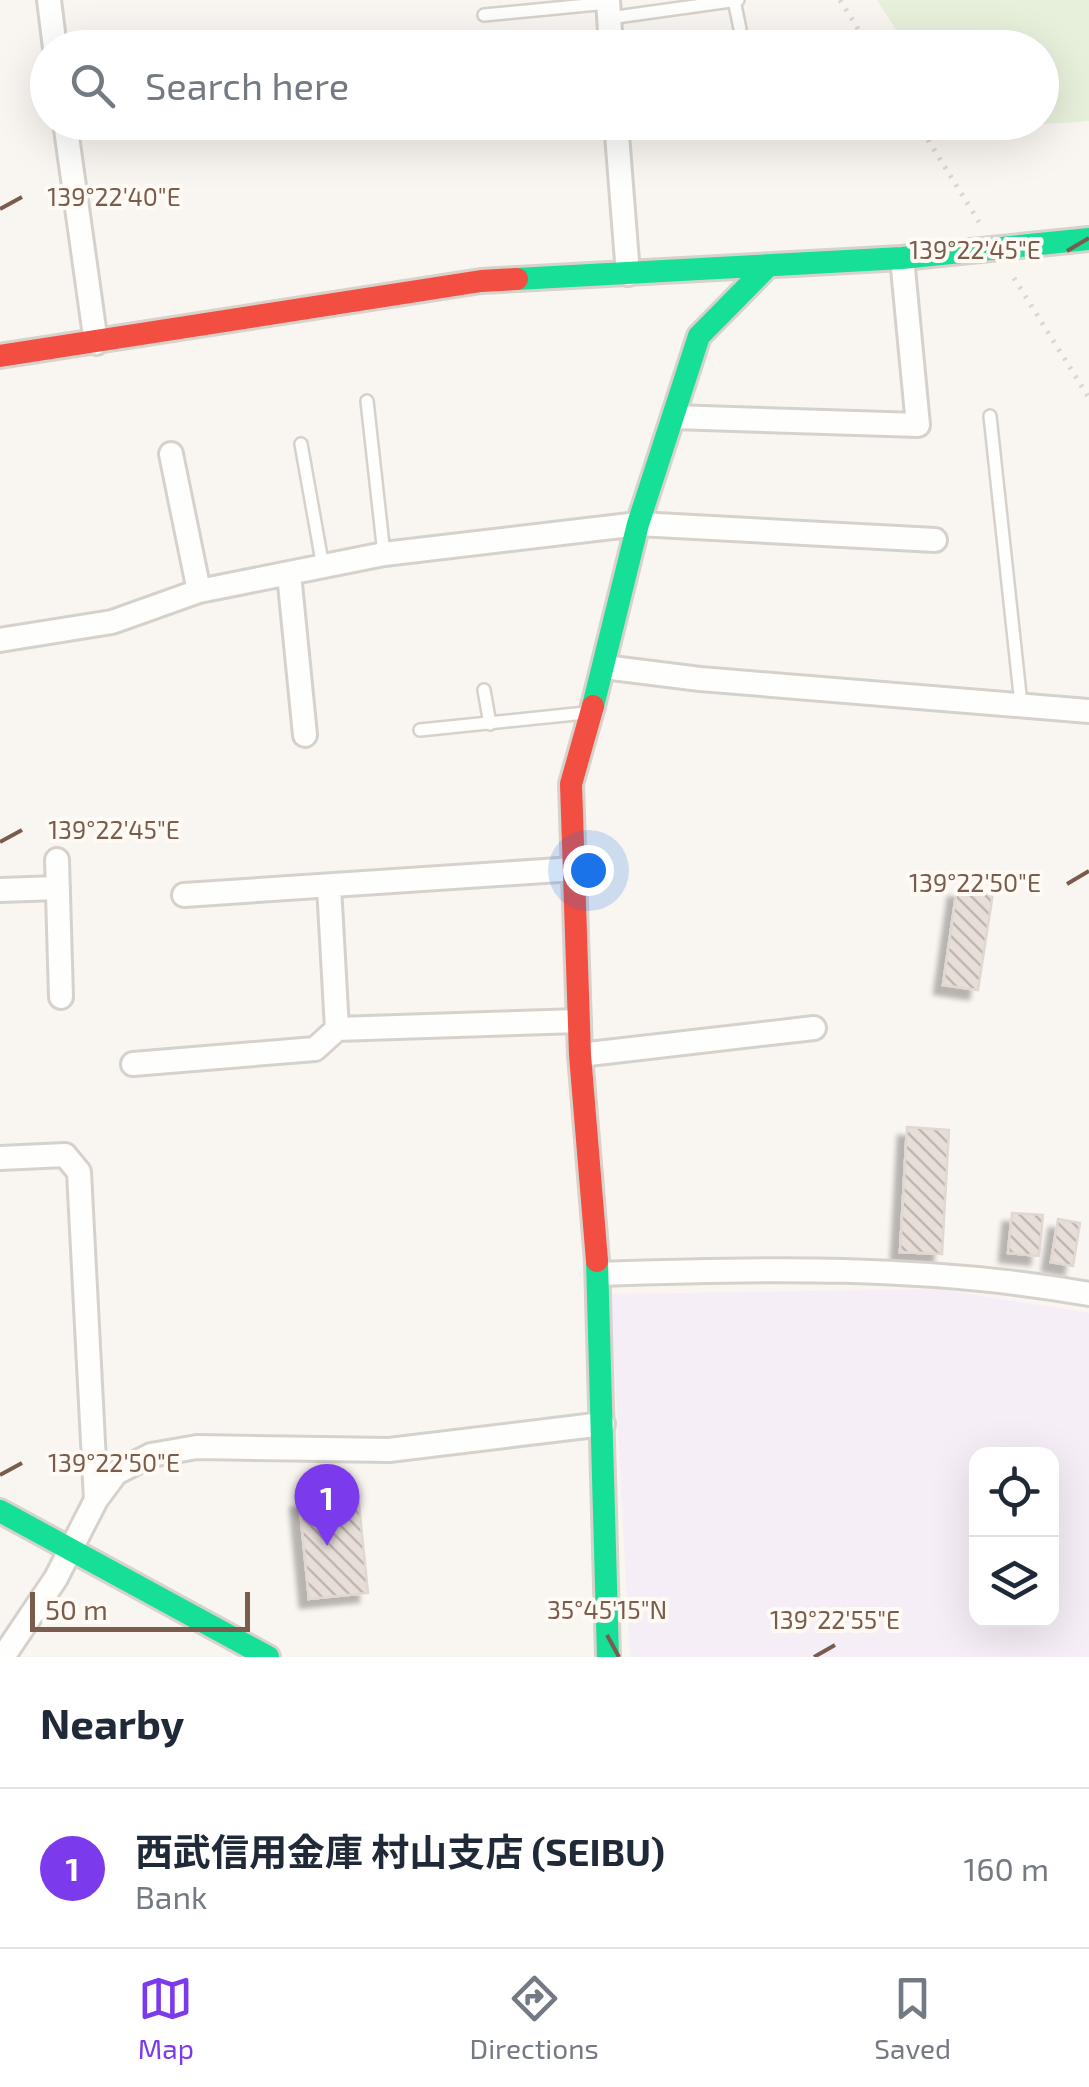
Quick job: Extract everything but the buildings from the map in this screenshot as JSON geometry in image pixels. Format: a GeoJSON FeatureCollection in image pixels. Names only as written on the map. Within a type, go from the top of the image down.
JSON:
{"type":"FeatureCollection","features":[{"type":"Feature","properties":{"kind":"street"},"geometry":{"type":"LineString","coordinates":[[49,0],[53,30]]}},
{"type":"Feature","properties":{"kind":"street"},"geometry":{"type":"LineString","coordinates":[[68,140],[96,343]]}},
{"type":"Feature","properties":{"kind":"street"},"geometry":{"type":"LineString","coordinates":[[617,140],[628,274]]}},
{"type":"Feature","properties":{"kind":"street"},"geometry":{"type":"LineString","coordinates":[[0,356],[481,281],[902,258],[1089,239]]}},
{"type":"Feature","properties":{"kind":"street"},"geometry":{"type":"LineString","coordinates":[[674,417],[918,425],[902,258]]}},
{"type":"Feature","properties":{"kind":"street"},"geometry":{"type":"LineString","coordinates":[[608,1657],[598,1274],[580,1055],[571,784],[638,524],[698,336],[768,267]]}},
{"type":"Feature","properties":{"kind":"street"},"geometry":{"type":"LineString","coordinates":[[171,454],[198,591]]}},
{"type":"Feature","properties":{"kind":"street"},"geometry":{"type":"LineString","coordinates":[[0,640],[112,622],[198,591],[384,554],[638,524],[935,540]]}},
{"type":"Feature","properties":{"kind":"street"},"geometry":{"type":"LineString","coordinates":[[289,574],[304,735]]}},
{"type":"Feature","properties":{"kind":"street"},"geometry":{"type":"LineString","coordinates":[[604,667],[1089,711]]}},
{"type":"Feature","properties":{"kind":"street"},"geometry":{"type":"LineString","coordinates":[[57,860],[61,997]]}},
{"type":"Feature","properties":{"kind":"street"},"geometry":{"type":"LineString","coordinates":[[184,896],[574,869]]}},
{"type":"Feature","properties":{"kind":"street"},"geometry":{"type":"LineString","coordinates":[[330,886],[337,1029]]}},
{"type":"Feature","properties":{"kind":"street"},"geometry":{"type":"LineString","coordinates":[[0,890],[58,888]]}},
{"type":"Feature","properties":{"kind":"street"},"geometry":{"type":"LineString","coordinates":[[133,1064],[314,1049],[337,1029],[579,1021]]}},
{"type":"Feature","properties":{"kind":"street"},"geometry":{"type":"LineString","coordinates":[[580,1055],[814,1028]]}},
{"type":"Feature","properties":{"kind":"street"},"geometry":{"type":"LineString","coordinates":[[0,1158],[65,1154],[78,1172],[96,1500]]}},
{"type":"Feature","properties":{"kind":"street"},"geometry":{"type":"LineString","coordinates":[[598,1274],[710,1270],[892,1272],[967,1276],[1089,1294]]}},
{"type":"Feature","properties":{"kind":"street"},"geometry":{"type":"LineString","coordinates":[[4,1657],[56,1578],[96,1500],[116,1473],[151,1455],[198,1448],[389,1450],[603,1424]]}},
{"type":"Feature","properties":{"kind":"street"},"geometry":{"type":"LineString","coordinates":[[0,1511],[268,1657]]}},
{"type":"Feature","properties":{"kind":"lane"},"geometry":{"type":"LineString","coordinates":[[484,16],[736,0],[740,29]]}},
{"type":"Feature","properties":{"kind":"lane"},"geometry":{"type":"LineString","coordinates":[[367,401],[384,554]]}},
{"type":"Feature","properties":{"kind":"lane"},"geometry":{"type":"LineString","coordinates":[[990,416],[1021,704]]}},
{"type":"Feature","properties":{"kind":"lane"},"geometry":{"type":"LineString","coordinates":[[301,444],[323,567]]}},
{"type":"Feature","properties":{"kind":"lane"},"geometry":{"type":"LineString","coordinates":[[484,690],[490,724]]}},
{"type":"Feature","properties":{"kind":"lane"},"geometry":{"type":"LineString","coordinates":[[420,730],[590,712]]}},
{"type":"Feature","properties":{"kind":"path"},"geometry":{"type":"LineString","coordinates":[[840,0],[859,30]]}},
{"type":"Feature","properties":{"kind":"path"},"geometry":{"type":"LineString","coordinates":[[928,140],[984,228]]}},
{"type":"Feature","properties":{"kind":"path"},"geometry":{"type":"LineString","coordinates":[[1008,269],[1089,398]]}},
{"type":"Feature","properties":{"kind":"shaded area"},"geometry":{"type":"Polygon","coordinates":[[[938,1289],[1089,1313],[1089,1657],[630,1657],[611,1294],[938,1289]]]}},
{"type":"Feature","properties":{"kind":"green space"},"geometry":{"type":"Polygon","coordinates":[[[877,0],[1089,0],[1089,121],[1059,123],[1059,30],[896,30],[877,0]]]}},
{"type":"Feature","properties":{"kind":"traffic: fast"},"geometry":{"type":"LineString","coordinates":[[517,279],[902,258],[1089,239]]}},
{"type":"Feature","properties":{"kind":"traffic: fast"},"geometry":{"type":"LineString","coordinates":[[593,706],[638,524],[699,336],[767,267]]}},
{"type":"Feature","properties":{"kind":"traffic: fast"},"geometry":{"type":"LineString","coordinates":[[597,1261],[608,1657]]}},
{"type":"Feature","properties":{"kind":"traffic: fast"},"geometry":{"type":"LineString","coordinates":[[0,1511],[268,1657]]}},
{"type":"Feature","properties":{"kind":"traffic: jam"},"geometry":{"type":"LineString","coordinates":[[0,356],[481,281],[517,279]]}},
{"type":"Feature","properties":{"kind":"traffic: jam"},"geometry":{"type":"LineString","coordinates":[[593,706],[571,784],[580,1055],[597,1261]]}},
{"type":"Feature","properties":{"kind":"place","name":"西武信用金庫 村山支店 (SEIBU)"},"geometry":{"type":"Point","coordinates":[327,1546]}}]}
